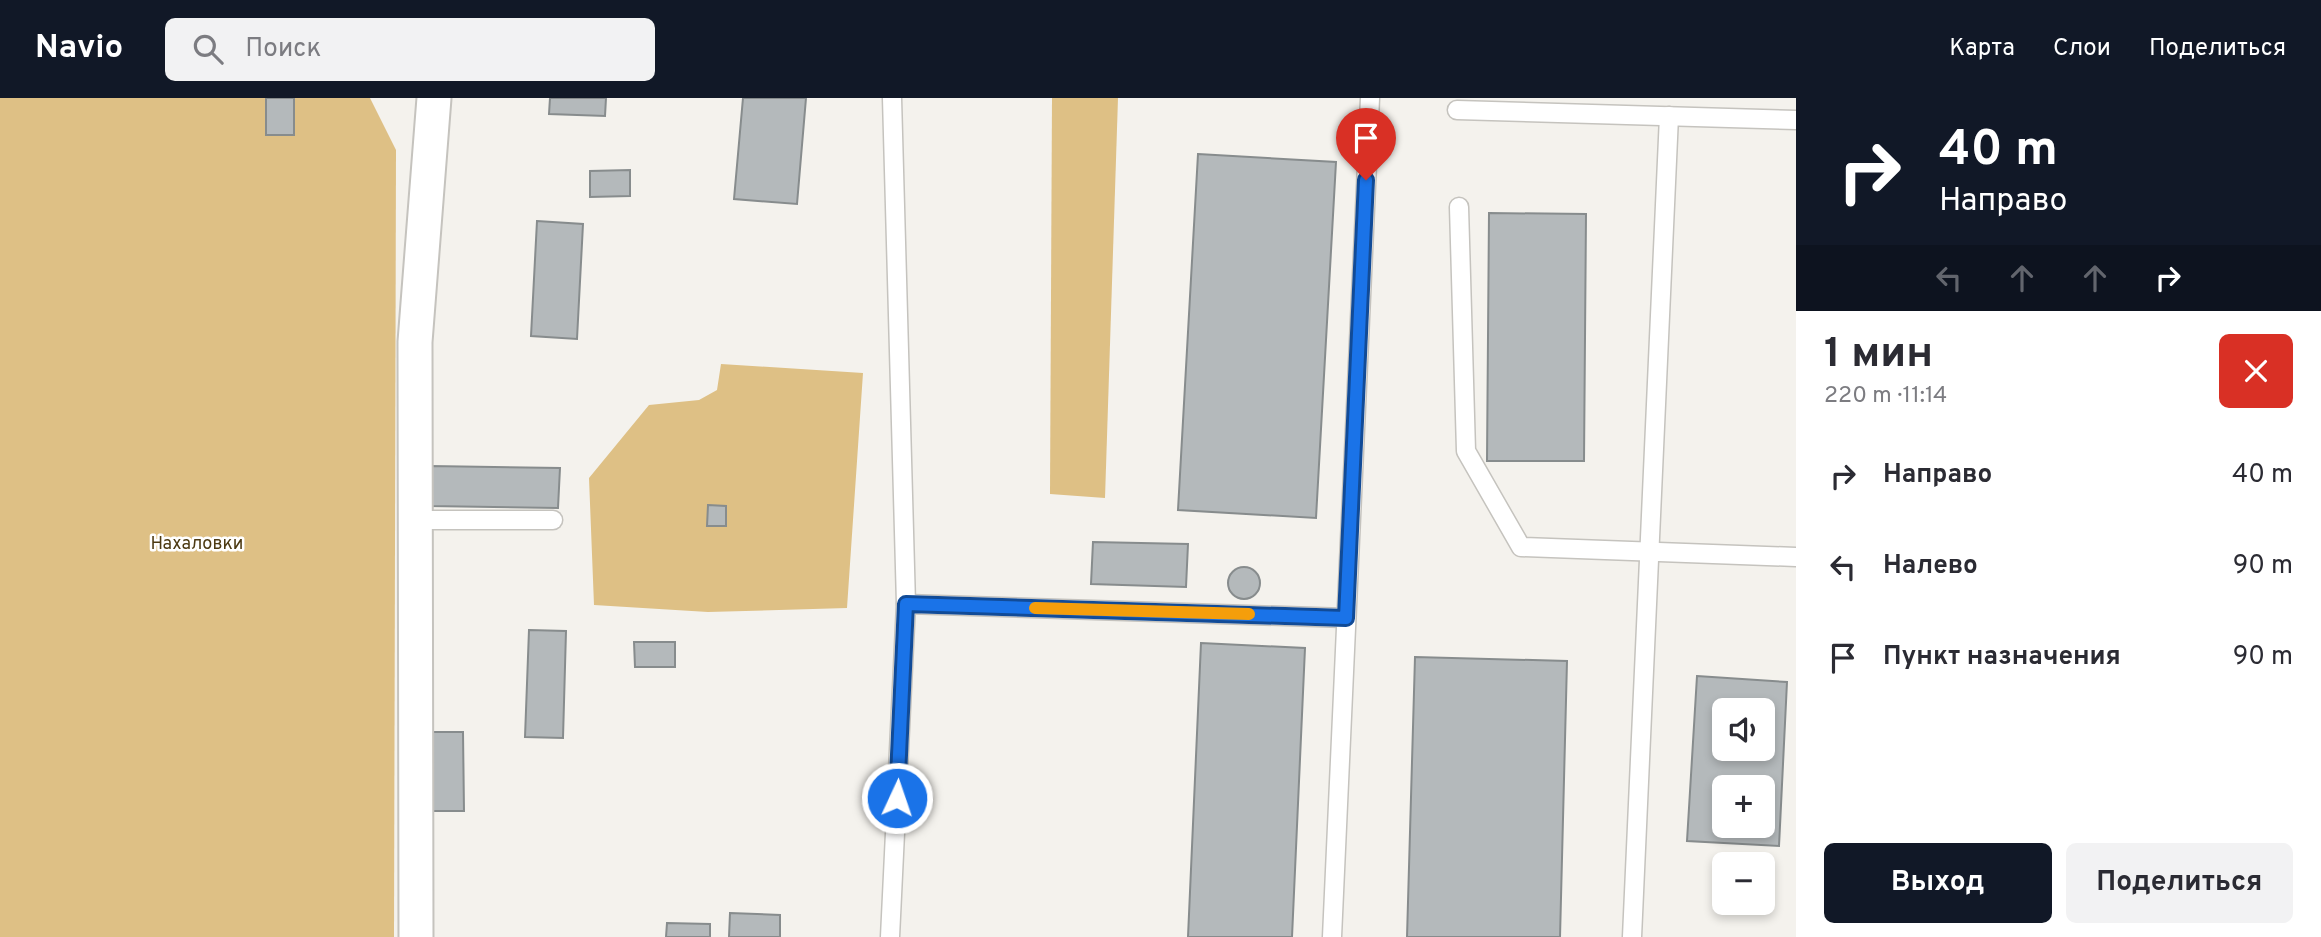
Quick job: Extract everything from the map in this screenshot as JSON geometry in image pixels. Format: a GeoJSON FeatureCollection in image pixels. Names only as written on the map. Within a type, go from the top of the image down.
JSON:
{"type":"FeatureCollection","features":[{"type":"Feature","properties":{"kind":"street"},"geometry":{"type":"LineString","coordinates":[[416,937],[415,342],[433,98]]}},
{"type":"Feature","properties":{"kind":"lane"},"geometry":{"type":"LineString","coordinates":[[890,937],[906,604],[892,98]]}},
{"type":"Feature","properties":{"kind":"lane"},"geometry":{"type":"LineString","coordinates":[[1332,937],[1370,98]]}},
{"type":"Feature","properties":{"kind":"lane"},"geometry":{"type":"LineString","coordinates":[[1457,110],[1796,120]]}},
{"type":"Feature","properties":{"kind":"lane"},"geometry":{"type":"LineString","coordinates":[[1632,937],[1669,116]]}},
{"type":"Feature","properties":{"kind":"lane"},"geometry":{"type":"LineString","coordinates":[[1459,206],[1466,451],[1521,547],[1796,557]]}},
{"type":"Feature","properties":{"kind":"lane"},"geometry":{"type":"LineString","coordinates":[[415,520],[553,520]]}},
{"type":"Feature","properties":{"kind":"lane"},"geometry":{"type":"LineString","coordinates":[[906,604],[1346,618]]}},
{"type":"Feature","properties":{"kind":"green space","name":"Нахаловки"},"geometry":{"type":"Polygon","coordinates":[[[0,98],[370,98],[396,150],[394,937],[0,937],[0,98]]]}},
{"type":"Feature","properties":{"kind":"green space"},"geometry":{"type":"Polygon","coordinates":[[[1052,98],[1118,98],[1105,498],[1050,494],[1052,98]]]}},
{"type":"Feature","properties":{"kind":"green space"},"geometry":{"type":"Polygon","coordinates":[[[721,364],[863,373],[847,608],[708,612],[594,605],[589,478],[649,405],[699,400],[717,390],[721,364]]]}},
{"type":"Feature","properties":{"kind":"building"},"geometry":{"type":"Polygon","coordinates":[[[266,98],[294,98],[294,135],[266,135],[266,98]]]}},
{"type":"Feature","properties":{"kind":"building"},"geometry":{"type":"Polygon","coordinates":[[[550,98],[606,98],[605,116],[549,114],[550,98]]]}},
{"type":"Feature","properties":{"kind":"building"},"geometry":{"type":"Polygon","coordinates":[[[743,98],[806,98],[797,204],[734,199],[743,98]]]}},
{"type":"Feature","properties":{"kind":"building"},"geometry":{"type":"Polygon","coordinates":[[[1198,154],[1336,162],[1316,518],[1178,510],[1198,154]]]}},
{"type":"Feature","properties":{"kind":"building"},"geometry":{"type":"Polygon","coordinates":[[[630,170],[630,196],[590,197],[590,171],[630,170]]]}},
{"type":"Feature","properties":{"kind":"building"},"geometry":{"type":"Polygon","coordinates":[[[1489,213],[1586,214],[1584,461],[1487,461],[1489,213]]]}},
{"type":"Feature","properties":{"kind":"building"},"geometry":{"type":"Polygon","coordinates":[[[537,221],[583,224],[577,339],[531,336],[537,221]]]}},
{"type":"Feature","properties":{"kind":"building"},"geometry":{"type":"Polygon","coordinates":[[[430,466],[560,468],[558,508],[429,506],[430,466]]]}},
{"type":"Feature","properties":{"kind":"building"},"geometry":{"type":"Polygon","coordinates":[[[708,505],[726,506],[726,526],[707,526],[708,505]]]}},
{"type":"Feature","properties":{"kind":"building"},"geometry":{"type":"Polygon","coordinates":[[[1093,542],[1188,544],[1186,587],[1091,584],[1093,542]]]}},
{"type":"Feature","properties":{"kind":"building"},"geometry":{"type":"Polygon","coordinates":[[[1244,567],[1255,572],[1260,583],[1255,594],[1244,599],[1233,594],[1228,583],[1233,572],[1244,567]]]}},
{"type":"Feature","properties":{"kind":"building"},"geometry":{"type":"Polygon","coordinates":[[[529,630],[566,631],[563,738],[525,737],[529,630]]]}},
{"type":"Feature","properties":{"kind":"building"},"geometry":{"type":"Polygon","coordinates":[[[634,642],[675,642],[675,667],[635,667],[634,642]]]}},
{"type":"Feature","properties":{"kind":"building"},"geometry":{"type":"Polygon","coordinates":[[[1201,643],[1305,648],[1292,937],[1188,937],[1201,643]]]}},
{"type":"Feature","properties":{"kind":"building"},"geometry":{"type":"Polygon","coordinates":[[[1415,657],[1567,661],[1560,937],[1407,937],[1415,657]]]}},
{"type":"Feature","properties":{"kind":"building"},"geometry":{"type":"Polygon","coordinates":[[[1697,676],[1787,682],[1779,846],[1687,841],[1697,676]]]}},
{"type":"Feature","properties":{"kind":"building"},"geometry":{"type":"Polygon","coordinates":[[[425,732],[463,732],[464,811],[426,811],[425,732]]]}},
{"type":"Feature","properties":{"kind":"building"},"geometry":{"type":"Polygon","coordinates":[[[730,913],[780,915],[780,937],[729,937],[730,913]]]}},
{"type":"Feature","properties":{"kind":"building"},"geometry":{"type":"Polygon","coordinates":[[[667,923],[710,924],[710,937],[666,937],[667,923]]]}},
{"type":"Feature","properties":{"kind":"slow traffic"},"geometry":{"type":"LineString","coordinates":[[1035,608],[1249,614]]}},
{"type":"Feature","properties":{"kind":"route"},"geometry":{"type":"LineString","coordinates":[[897,798],[906,604],[1346,618],[1366,180]]}}]}
